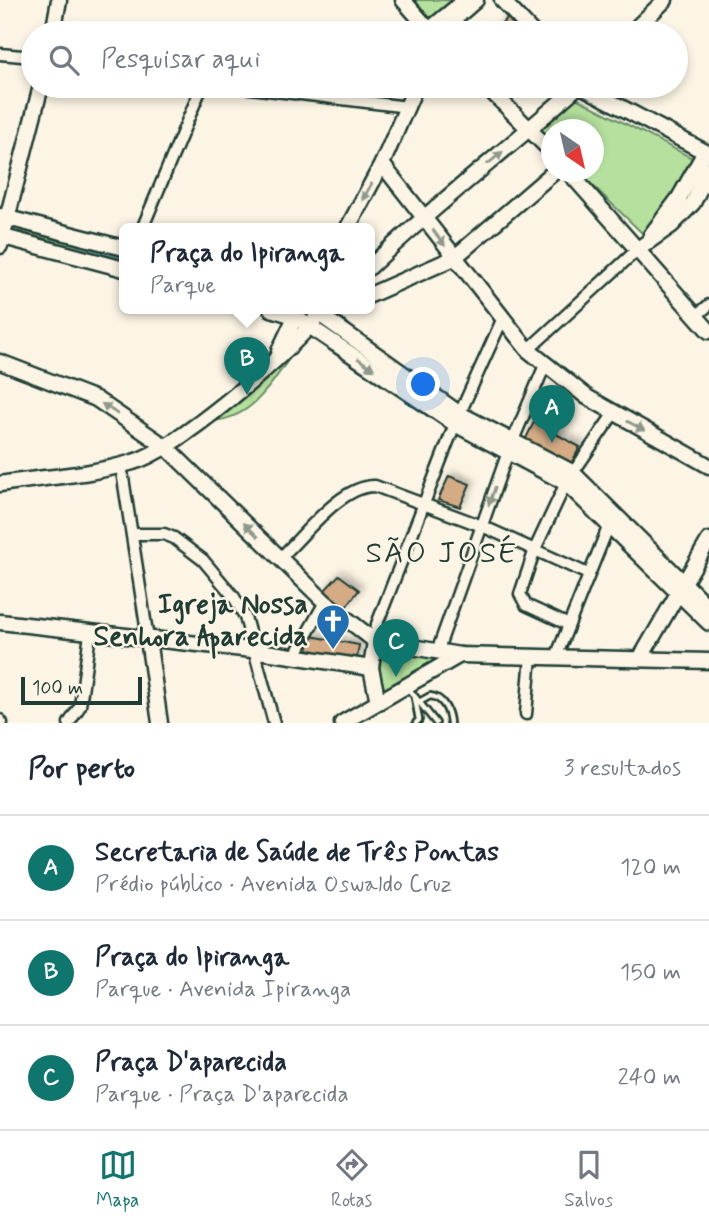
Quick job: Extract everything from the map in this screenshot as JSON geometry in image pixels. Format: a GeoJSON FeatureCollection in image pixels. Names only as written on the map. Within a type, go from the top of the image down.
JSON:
{"type":"FeatureCollection","features":[{"type":"Feature","properties":{"kind":"street"},"geometry":{"type":"LineString","coordinates":[[55,21],[59,0]]}},
{"type":"Feature","properties":{"kind":"street"},"geometry":{"type":"LineString","coordinates":[[403,0],[422,21]]}},
{"type":"Feature","properties":{"kind":"street"},"geometry":{"type":"LineString","coordinates":[[442,21],[462,0]]}},
{"type":"Feature","properties":{"kind":"street"},"geometry":{"type":"LineString","coordinates":[[447,21],[476,0]]}},
{"type":"Feature","properties":{"kind":"street"},"geometry":{"type":"LineString","coordinates":[[502,0],[522,21]]}},
{"type":"Feature","properties":{"kind":"street"},"geometry":{"type":"LineString","coordinates":[[643,21],[665,0]]}},
{"type":"Feature","properties":{"kind":"street"},"geometry":{"type":"LineString","coordinates":[[0,54],[21,56]]}},
{"type":"Feature","properties":{"kind":"street"},"geometry":{"type":"LineString","coordinates":[[38,98],[3,217],[1,239],[119,268]]}},
{"type":"Feature","properties":{"kind":"street"},"geometry":{"type":"LineString","coordinates":[[145,223],[197,98]]}},
{"type":"Feature","properties":{"kind":"street"},"geometry":{"type":"LineString","coordinates":[[333,98],[408,107]]}},
{"type":"Feature","properties":{"kind":"street"},"geometry":{"type":"LineString","coordinates":[[350,223],[382,164],[411,98]]}},
{"type":"Feature","properties":{"kind":"street"},"geometry":{"type":"LineString","coordinates":[[498,98],[541,141]]}},
{"type":"Feature","properties":{"kind":"street"},"geometry":{"type":"LineString","coordinates":[[375,261],[422,216],[531,130],[567,98]]}},
{"type":"Feature","properties":{"kind":"street"},"geometry":{"type":"LineString","coordinates":[[604,98],[708,149],[679,198],[643,245]]}},
{"type":"Feature","properties":{"kind":"street"},"geometry":{"type":"LineString","coordinates":[[382,164],[528,350],[614,413],[709,467]]}},
{"type":"Feature","properties":{"kind":"street"},"geometry":{"type":"LineString","coordinates":[[528,350],[643,245],[672,225],[693,203],[709,169]]}},
{"type":"Feature","properties":{"kind":"street"},"geometry":{"type":"LineString","coordinates":[[375,292],[454,258],[542,182]]}},
{"type":"Feature","properties":{"kind":"street"},"geometry":{"type":"LineString","coordinates":[[579,182],[643,245],[709,331]]}},
{"type":"Feature","properties":{"kind":"street"},"geometry":{"type":"LineString","coordinates":[[3,217],[119,247]]}},
{"type":"Feature","properties":{"kind":"street"},"geometry":{"type":"LineString","coordinates":[[696,316],[709,305]]}},
{"type":"Feature","properties":{"kind":"street"},"geometry":{"type":"LineString","coordinates":[[276,358],[295,314]]}},
{"type":"Feature","properties":{"kind":"street"},"geometry":{"type":"LineString","coordinates":[[0,484],[121,465],[166,447],[276,358],[319,314]]}},
{"type":"Feature","properties":{"kind":"street"},"geometry":{"type":"LineString","coordinates":[[321,314],[458,419],[569,478],[681,588],[709,623]]}},
{"type":"Feature","properties":{"kind":"street"},"geometry":{"type":"LineString","coordinates":[[378,702],[371,668],[377,624],[458,419],[502,320]]}},
{"type":"Feature","properties":{"kind":"street"},"geometry":{"type":"LineString","coordinates":[[0,362],[96,399],[166,447],[325,602],[375,641],[460,655],[641,657],[709,661]]}},
{"type":"Feature","properties":{"kind":"street"},"geometry":{"type":"LineString","coordinates":[[435,670],[437,652],[482,526],[545,365]]}},
{"type":"Feature","properties":{"kind":"street"},"geometry":{"type":"LineString","coordinates":[[567,624],[526,605],[520,597],[535,549],[569,478],[614,413]]}},
{"type":"Feature","properties":{"kind":"street"},"geometry":{"type":"LineString","coordinates":[[121,465],[160,723]]}},
{"type":"Feature","properties":{"kind":"street"},"geometry":{"type":"LineString","coordinates":[[569,478],[609,524],[681,588],[709,608]]}},
{"type":"Feature","properties":{"kind":"street"},"geometry":{"type":"LineString","coordinates":[[280,558],[348,493],[366,485],[395,491],[482,526],[588,574]]}},
{"type":"Feature","properties":{"kind":"street"},"geometry":{"type":"LineString","coordinates":[[556,657],[609,524]]}},
{"type":"Feature","properties":{"kind":"street"},"geometry":{"type":"LineString","coordinates":[[132,534],[164,534],[203,561],[234,597],[244,617],[274,723]]}},
{"type":"Feature","properties":{"kind":"street"},"geometry":{"type":"LineString","coordinates":[[641,657],[709,540]]}},
{"type":"Feature","properties":{"kind":"street"},"geometry":{"type":"LineString","coordinates":[[294,657],[325,602]]}},
{"type":"Feature","properties":{"kind":"street"},"geometry":{"type":"LineString","coordinates":[[0,622],[252,650],[371,668]]}},
{"type":"Feature","properties":{"kind":"street"},"geometry":{"type":"LineString","coordinates":[[69,723],[80,706],[90,634]]}},
{"type":"Feature","properties":{"kind":"street"},"geometry":{"type":"LineString","coordinates":[[342,723],[378,702],[411,692],[435,670],[460,655]]}},
{"type":"Feature","properties":{"kind":"street"},"geometry":{"type":"LineString","coordinates":[[526,714],[531,656]]}},
{"type":"Feature","properties":{"kind":"lane"},"geometry":{"type":"LineString","coordinates":[[411,692],[421,701],[436,723]]}},
{"type":"Feature","properties":{"kind":"lane"},"geometry":{"type":"LineString","coordinates":[[411,692],[419,720],[416,723]]}},
{"type":"Feature","properties":{"kind":"lane"},"geometry":{"type":"LineString","coordinates":[[421,701],[430,696],[439,699],[446,707],[450,723]]}},
{"type":"Feature","properties":{"kind":"green space"},"geometry":{"type":"Polygon","coordinates":[[[408,0],[460,0],[431,21],[425,21],[408,0]]]}},
{"type":"Feature","properties":{"kind":"green space"},"geometry":{"type":"Polygon","coordinates":[[[576,98],[696,160],[643,234],[589,182],[604,182],[604,119],[550,119],[576,98]]]}},
{"type":"Feature","properties":{"kind":"green space"},"geometry":{"type":"Polygon","coordinates":[[[22,226],[119,253],[119,263],[18,235],[22,226]]]}},
{"type":"Feature","properties":{"kind":"green space"},"geometry":{"type":"Polygon","coordinates":[[[288,354],[292,355],[255,402],[232,417],[201,421],[288,354]]]}},
{"type":"Feature","properties":{"kind":"green space"},"geometry":{"type":"Polygon","coordinates":[[[377,644],[433,654],[432,669],[381,698],[376,686],[377,644]]]}},
{"type":"Feature","properties":{"kind":"building"},"geometry":{"type":"Polygon","coordinates":[[[511,14],[517,21],[504,21],[511,14]]]}},
{"type":"Feature","properties":{"kind":"building"},"geometry":{"type":"Polygon","coordinates":[[[534,422],[580,447],[571,464],[525,440],[534,422]]]}},
{"type":"Feature","properties":{"kind":"building"},"geometry":{"type":"Polygon","coordinates":[[[449,476],[470,484],[460,507],[438,500],[449,476]]]}},
{"type":"Feature","properties":{"kind":"building"},"geometry":{"type":"Polygon","coordinates":[[[339,575],[359,590],[346,607],[323,592],[339,575]]]}},
{"type":"Feature","properties":{"kind":"building","name":"Igreja Nossa Senhora Aparecida"},"geometry":{"type":"Polygon","coordinates":[[[311,636],[359,645],[356,664],[307,657],[311,636]]]}},
{"type":"Feature","properties":{"kind":"waterway"},"geometry":{"type":"LineString","coordinates":[[25,230],[119,257]]}},
{"type":"Feature","properties":{"kind":"place","name":"Praça do Ipiranga"},"geometry":{"type":"Point","coordinates":[247,395]}},
{"type":"Feature","properties":{"kind":"place","name":"Secretaria de Saúde de Três Pontas"},"geometry":{"type":"Point","coordinates":[552,443]}},
{"type":"Feature","properties":{"kind":"place","name":"Igreja Nossa Senhora Aparecida"},"geometry":{"type":"Point","coordinates":[333,651]}},
{"type":"Feature","properties":{"kind":"place","name":"Praça D'aparecida"},"geometry":{"type":"Point","coordinates":[396,677]}},
{"type":"Feature","properties":{"kind":"district","name":"SÃO JOSÉ"},"geometry":{"type":"Point","coordinates":[442,553]}}]}
